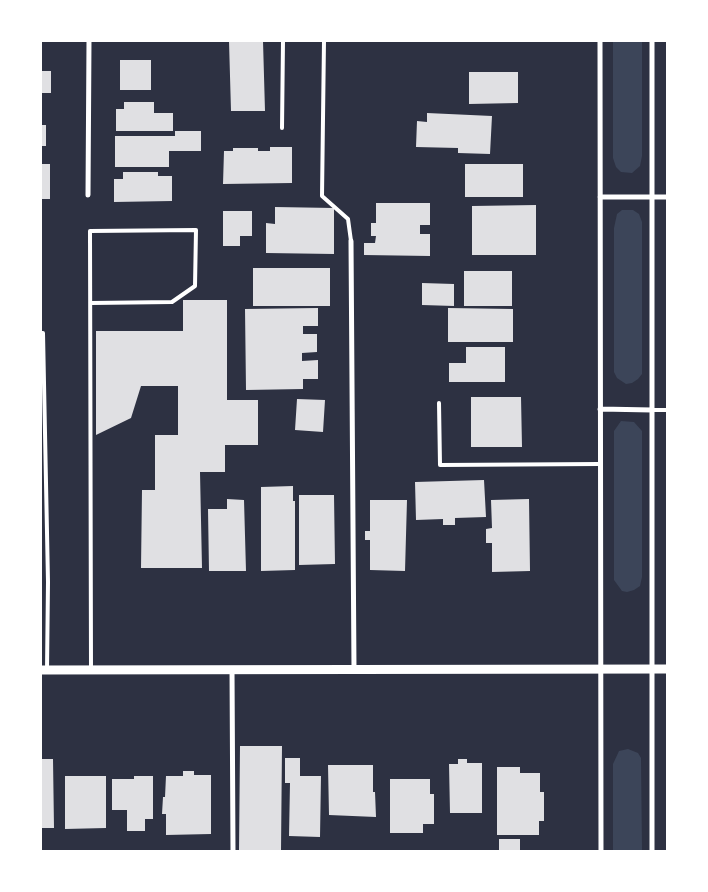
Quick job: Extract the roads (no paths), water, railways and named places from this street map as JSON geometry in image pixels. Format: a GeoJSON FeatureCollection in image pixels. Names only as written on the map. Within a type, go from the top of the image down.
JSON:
{"type":"FeatureCollection","features":[{"type":"Feature","properties":{"kind":"street"},"geometry":{"type":"LineString","coordinates":[[88,195],[89,41]]}},
{"type":"Feature","properties":{"kind":"street"},"geometry":{"type":"LineString","coordinates":[[600,41],[601,851]]}},
{"type":"Feature","properties":{"kind":"street"},"geometry":{"type":"LineString","coordinates":[[652,41],[652,851]]}},
{"type":"Feature","properties":{"kind":"street"},"geometry":{"type":"LineString","coordinates":[[600,198],[667,198]]}},
{"type":"Feature","properties":{"kind":"street"},"geometry":{"type":"LineString","coordinates":[[351,241],[354,669]]}},
{"type":"Feature","properties":{"kind":"street"},"geometry":{"type":"LineString","coordinates":[[600,409],[652,410]]}},
{"type":"Feature","properties":{"kind":"street"},"geometry":{"type":"LineString","coordinates":[[232,669],[233,851]]}},
{"type":"Feature","properties":{"kind":"street"},"geometry":{"type":"LineString","coordinates":[[44,670],[667,669]]}},
{"type":"Feature","properties":{"kind":"lane"},"geometry":{"type":"LineString","coordinates":[[282,128],[283,41]]}},
{"type":"Feature","properties":{"kind":"lane"},"geometry":{"type":"LineString","coordinates":[[324,41],[322,196],[348,219],[351,241]]}},
{"type":"Feature","properties":{"kind":"lane"},"geometry":{"type":"LineString","coordinates":[[91,303],[172,302],[195,286],[196,230],[90,231],[91,670]]}},
{"type":"Feature","properties":{"kind":"lane"},"geometry":{"type":"LineString","coordinates":[[41,333],[43,333],[48,582],[44,670]]}},
{"type":"Feature","properties":{"kind":"lane"},"geometry":{"type":"LineString","coordinates":[[439,403],[440,465],[600,464]]}},
{"type":"Feature","properties":{"kind":"lane"},"geometry":{"type":"LineString","coordinates":[[652,410],[667,410]]}}]}
